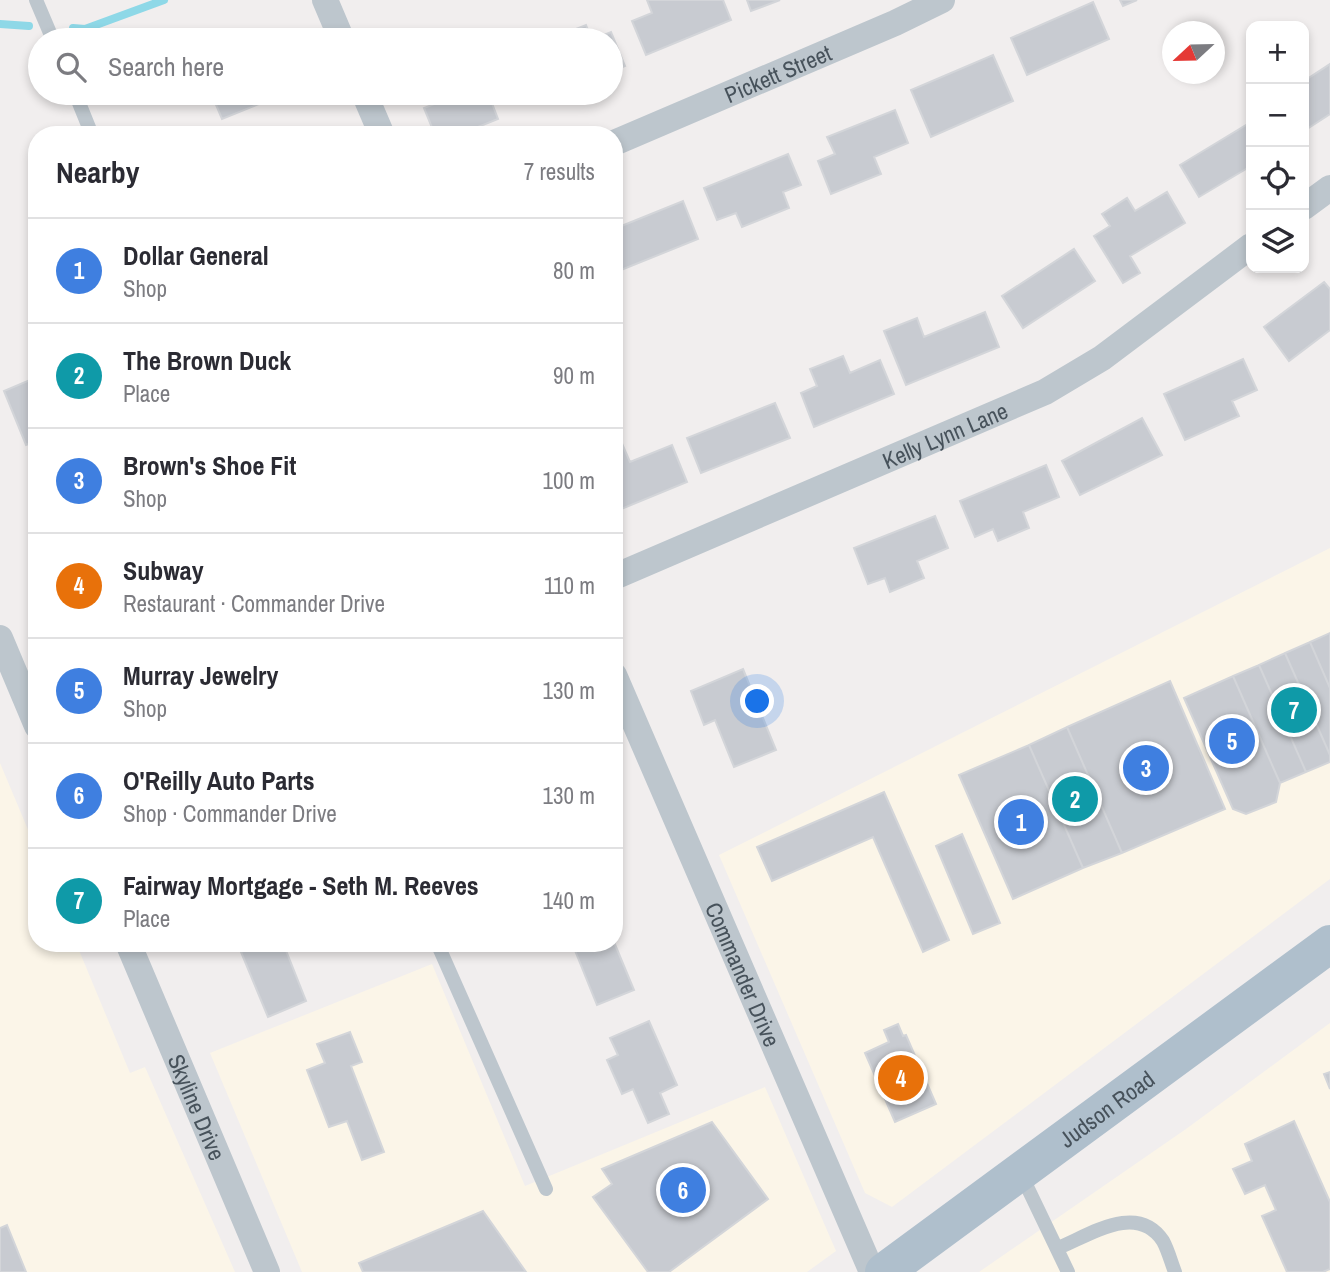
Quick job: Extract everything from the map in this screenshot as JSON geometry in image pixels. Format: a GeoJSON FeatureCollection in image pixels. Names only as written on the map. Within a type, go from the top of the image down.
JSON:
{"type":"FeatureCollection","features":[{"type":"Feature","properties":{"kind":"main road","name":"Judson Road"},"geometry":{"type":"LineString","coordinates":[[884,1272],[1330,944]]}},
{"type":"Feature","properties":{"kind":"street"},"geometry":{"type":"LineString","coordinates":[[326,0],[337,28]]}},
{"type":"Feature","properties":{"kind":"street","name":"Pickett Street"},"geometry":{"type":"LineString","coordinates":[[623,139],[942,0]]}},
{"type":"Feature","properties":{"kind":"street"},"geometry":{"type":"LineString","coordinates":[[370,105],[378,126]]}},
{"type":"Feature","properties":{"kind":"street"},"geometry":{"type":"LineString","coordinates":[[1309,203],[1330,188]]}},
{"type":"Feature","properties":{"kind":"street","name":"Kelly Lynn Lane"},"geometry":{"type":"LineString","coordinates":[[623,573],[1055,387],[1102,358],[1246,250]]}},
{"type":"Feature","properties":{"kind":"street"},"geometry":{"type":"LineString","coordinates":[[0,638],[28,705]]}},
{"type":"Feature","properties":{"kind":"street","name":"Commander Drive"},"geometry":{"type":"LineString","coordinates":[[623,696],[872,1272]]}},
{"type":"Feature","properties":{"kind":"street","name":"Skyline Drive"},"geometry":{"type":"LineString","coordinates":[[132,952],[267,1272]]}},
{"type":"Feature","properties":{"kind":"lane"},"geometry":{"type":"LineString","coordinates":[[36,0],[48,28]]}},
{"type":"Feature","properties":{"kind":"lane"},"geometry":{"type":"LineString","coordinates":[[80,105],[88,126]]}},
{"type":"Feature","properties":{"kind":"lane"},"geometry":{"type":"LineString","coordinates":[[441,952],[546,1189]]}},
{"type":"Feature","properties":{"kind":"lane"},"geometry":{"type":"LineString","coordinates":[[1020,1173],[1068,1272]]}},
{"type":"Feature","properties":{"kind":"lane"},"geometry":{"type":"LineString","coordinates":[[1058,1248],[1121,1222],[1144,1224],[1162,1240],[1175,1272]]}},
{"type":"Feature","properties":{"kind":"lane"},"geometry":{"type":"LineString","coordinates":[[1144,1224],[1166,1272]]}},
{"type":"Feature","properties":{"kind":"shaded area"},"geometry":{"type":"Polygon","coordinates":[[[1330,548],[1330,879],[892,1207],[865,1193],[719,855],[1330,548]]]}},
{"type":"Feature","properties":{"kind":"shaded area"},"geometry":{"type":"Polygon","coordinates":[[[0,763],[28,830],[28,952],[80,952],[130,1073],[145,1067],[235,1272],[0,1272],[0,763]]]}},
{"type":"Feature","properties":{"kind":"shaded area"},"geometry":{"type":"Polygon","coordinates":[[[432,964],[525,1186],[765,1087],[836,1251],[807,1272],[302,1272],[210,1053],[432,964]]]}},
{"type":"Feature","properties":{"kind":"shaded area"},"geometry":{"type":"Polygon","coordinates":[[[1330,1023],[1330,1272],[979,1272],[1186,1129],[1330,1023]]]}},
{"type":"Feature","properties":{"kind":"building"},"geometry":{"type":"Polygon","coordinates":[[[647,0],[723,0],[731,20],[646,55],[632,21],[652,13],[647,0]]]}},
{"type":"Feature","properties":{"kind":"building"},"geometry":{"type":"Polygon","coordinates":[[[747,0],[780,0],[751,11],[747,0]]]}},
{"type":"Feature","properties":{"kind":"building"},"geometry":{"type":"Polygon","coordinates":[[[1120,0],[1137,0],[1123,6],[1120,0]]]}},
{"type":"Feature","properties":{"kind":"building"},"geometry":{"type":"Polygon","coordinates":[[[1093,2],[1109,39],[1027,75],[1011,38],[1093,2]]]}},
{"type":"Feature","properties":{"kind":"building"},"geometry":{"type":"Polygon","coordinates":[[[993,55],[1013,101],[931,137],[911,90],[993,55]]]}},
{"type":"Feature","properties":{"kind":"building"},"geometry":{"type":"Polygon","coordinates":[[[1330,64],[1330,114],[1309,128],[1309,84],[1309,78],[1330,64]]]}},
{"type":"Feature","properties":{"kind":"building"},"geometry":{"type":"Polygon","coordinates":[[[216,105],[257,105],[222,119],[216,105]]]}},
{"type":"Feature","properties":{"kind":"building"},"geometry":{"type":"Polygon","coordinates":[[[432,105],[493,105],[498,119],[480,126],[431,126],[424,108],[432,105]]]}},
{"type":"Feature","properties":{"kind":"building"},"geometry":{"type":"Polygon","coordinates":[[[895,110],[908,143],[874,157],[881,174],[831,194],[818,161],[835,154],[827,137],[895,110]]]}},
{"type":"Feature","properties":{"kind":"building"},"geometry":{"type":"Polygon","coordinates":[[[1246,125],[1246,169],[1199,197],[1180,165],[1246,125]]]}},
{"type":"Feature","properties":{"kind":"building"},"geometry":{"type":"Polygon","coordinates":[[[788,154],[801,185],[783,192],[789,208],[742,227],[736,213],[717,220],[704,188],[788,154]]]}},
{"type":"Feature","properties":{"kind":"building"},"geometry":{"type":"Polygon","coordinates":[[[1167,192],[1185,223],[1130,256],[1140,273],[1123,283],[1094,236],[1110,226],[1102,214],[1127,198],[1135,211],[1167,192]]]}},
{"type":"Feature","properties":{"kind":"building"},"geometry":{"type":"Polygon","coordinates":[[[683,201],[698,239],[623,269],[623,225],[683,201]]]}},
{"type":"Feature","properties":{"kind":"building"},"geometry":{"type":"Polygon","coordinates":[[[1074,249],[1095,281],[1023,328],[1002,296],[1074,249]]]}},
{"type":"Feature","properties":{"kind":"building"},"geometry":{"type":"Polygon","coordinates":[[[1324,282],[1330,289],[1330,330],[1289,361],[1264,327],[1324,282]]]}},
{"type":"Feature","properties":{"kind":"building"},"geometry":{"type":"Polygon","coordinates":[[[985,312],[999,347],[906,385],[884,331],[917,318],[924,337],[985,312]]]}},
{"type":"Feature","properties":{"kind":"building"},"geometry":{"type":"Polygon","coordinates":[[[843,356],[850,373],[880,360],[894,394],[814,427],[801,393],[817,386],[810,369],[843,356]]]}},
{"type":"Feature","properties":{"kind":"building"},"geometry":{"type":"Polygon","coordinates":[[[1243,359],[1257,390],[1232,401],[1239,416],[1185,440],[1164,394],[1243,359]]]}},
{"type":"Feature","properties":{"kind":"building"},"geometry":{"type":"Polygon","coordinates":[[[28,381],[28,444],[26,445],[4,391],[28,381]]]}},
{"type":"Feature","properties":{"kind":"building"},"geometry":{"type":"Polygon","coordinates":[[[775,403],[790,438],[701,473],[687,438],[775,403]]]}},
{"type":"Feature","properties":{"kind":"building"},"geometry":{"type":"Polygon","coordinates":[[[1142,418],[1162,455],[1080,495],[1062,461],[1142,418]]]}},
{"type":"Feature","properties":{"kind":"building"},"geometry":{"type":"Polygon","coordinates":[[[672,445],[687,482],[623,508],[623,446],[630,462],[672,445]]]}},
{"type":"Feature","properties":{"kind":"building"},"geometry":{"type":"Polygon","coordinates":[[[1046,465],[1059,497],[1023,512],[1029,528],[998,541],[993,529],[975,537],[960,501],[1046,465]]]}},
{"type":"Feature","properties":{"kind":"building"},"geometry":{"type":"Polygon","coordinates":[[[935,516],[948,548],[917,561],[924,578],[890,592],[885,578],[868,584],[854,548],[935,516]]]}},
{"type":"Feature","properties":{"kind":"building"},"geometry":{"type":"Polygon","coordinates":[[[1330,633],[1330,688],[1310,642],[1330,633]]]}},
{"type":"Feature","properties":{"kind":"building"},"geometry":{"type":"Polygon","coordinates":[[[1310,642],[1330,688],[1330,755],[1285,653],[1310,642]]]}},
{"type":"Feature","properties":{"kind":"building"},"geometry":{"type":"Polygon","coordinates":[[[1285,653],[1330,755],[1330,762],[1306,772],[1259,665],[1285,653]]]}},
{"type":"Feature","properties":{"kind":"building"},"geometry":{"type":"Polygon","coordinates":[[[1259,665],[1306,772],[1280,783],[1233,676],[1259,665]]]}},
{"type":"Feature","properties":{"kind":"building"},"geometry":{"type":"Polygon","coordinates":[[[743,669],[776,750],[734,767],[715,720],[704,725],[691,691],[743,669]]]}},
{"type":"Feature","properties":{"kind":"building"},"geometry":{"type":"Polygon","coordinates":[[[1233,676],[1280,783],[1276,802],[1246,814],[1233,809],[1184,698],[1233,676]]]}},
{"type":"Feature","properties":{"kind":"building"},"geometry":{"type":"Polygon","coordinates":[[[1170,681],[1225,809],[1122,853],[1067,727],[1170,681]]]}},
{"type":"Feature","properties":{"kind":"building"},"geometry":{"type":"Polygon","coordinates":[[[1067,727],[1122,853],[1083,868],[1029,745],[1067,727]]]}},
{"type":"Feature","properties":{"kind":"building"},"geometry":{"type":"Polygon","coordinates":[[[1029,745],[1083,868],[1013,899],[959,775],[1029,745]]]}},
{"type":"Feature","properties":{"kind":"building"},"geometry":{"type":"Polygon","coordinates":[[[884,792],[949,940],[923,952],[873,837],[772,881],[757,847],[884,792]]]}},
{"type":"Feature","properties":{"kind":"building"},"geometry":{"type":"Polygon","coordinates":[[[962,834],[1000,923],[973,934],[936,846],[962,834]]]}},
{"type":"Feature","properties":{"kind":"building"},"geometry":{"type":"Polygon","coordinates":[[[241,952],[287,952],[306,1001],[268,1017],[241,952]]]}},
{"type":"Feature","properties":{"kind":"building"},"geometry":{"type":"Polygon","coordinates":[[[576,952],[618,952],[634,990],[597,1005],[576,952]]]}},
{"type":"Feature","properties":{"kind":"building"},"geometry":{"type":"Polygon","coordinates":[[[649,1021],[677,1085],[660,1093],[669,1114],[648,1123],[633,1089],[622,1094],[607,1060],[618,1055],[610,1038],[649,1021]]]}},
{"type":"Feature","properties":{"kind":"building"},"geometry":{"type":"Polygon","coordinates":[[[898,1024],[903,1036],[906,1035],[936,1104],[895,1122],[865,1053],[889,1042],[884,1030],[898,1024]]]}},
{"type":"Feature","properties":{"kind":"building"},"geometry":{"type":"Polygon","coordinates":[[[350,1032],[362,1062],[351,1066],[384,1152],[362,1160],[347,1121],[329,1127],[307,1070],[325,1063],[317,1044],[350,1032]]]}},
{"type":"Feature","properties":{"kind":"building"},"geometry":{"type":"Polygon","coordinates":[[[1330,1072],[1330,1089],[1324,1074],[1330,1072]]]}},
{"type":"Feature","properties":{"kind":"building"},"geometry":{"type":"Polygon","coordinates":[[[1294,1121],[1330,1202],[1330,1269],[1323,1272],[1287,1272],[1262,1216],[1276,1210],[1265,1185],[1245,1194],[1233,1169],[1252,1161],[1245,1144],[1294,1121]]]}},
{"type":"Feature","properties":{"kind":"building"},"geometry":{"type":"Polygon","coordinates":[[[712,1122],[768,1199],[669,1272],[648,1272],[593,1197],[612,1184],[602,1169],[712,1122]]]}},
{"type":"Feature","properties":{"kind":"building"},"geometry":{"type":"Polygon","coordinates":[[[483,1211],[526,1272],[363,1272],[359,1263],[483,1211]]]}},
{"type":"Feature","properties":{"kind":"building"},"geometry":{"type":"Polygon","coordinates":[[[7,1225],[26,1272],[0,1272],[0,1228],[7,1225]]]}},
{"type":"Feature","properties":{"kind":"waterway"},"geometry":{"type":"LineString","coordinates":[[88,28],[164,0]]}},
{"type":"Feature","properties":{"kind":"waterway"},"geometry":{"type":"LineString","coordinates":[[0,24],[29,26]]}},
{"type":"Feature","properties":{"kind":"place","name":"Fairway Mortgage - Seth M. Reeves"},"geometry":{"type":"Point","coordinates":[1294,710]}},
{"type":"Feature","properties":{"kind":"place","name":"Murray Jewelry"},"geometry":{"type":"Point","coordinates":[1232,741]}},
{"type":"Feature","properties":{"kind":"place","name":"Brown's Shoe Fit"},"geometry":{"type":"Point","coordinates":[1146,768]}},
{"type":"Feature","properties":{"kind":"place","name":"The Brown Duck"},"geometry":{"type":"Point","coordinates":[1075,799]}},
{"type":"Feature","properties":{"kind":"place","name":"Dollar General"},"geometry":{"type":"Point","coordinates":[1021,822]}},
{"type":"Feature","properties":{"kind":"place","name":"Subway"},"geometry":{"type":"Point","coordinates":[901,1078]}},
{"type":"Feature","properties":{"kind":"place","name":"O'Reilly Auto Parts"},"geometry":{"type":"Point","coordinates":[683,1190]}}]}
